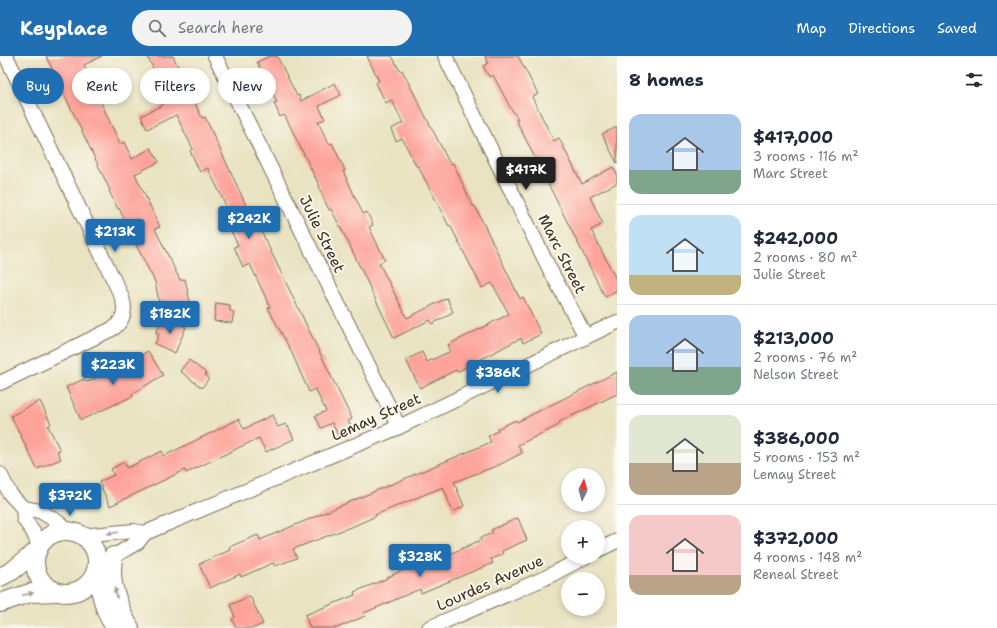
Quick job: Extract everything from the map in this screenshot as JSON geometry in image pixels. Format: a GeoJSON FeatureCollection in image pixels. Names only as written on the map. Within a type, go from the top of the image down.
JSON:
{"type":"FeatureCollection","features":[{"type":"Feature","properties":{"kind":"street"},"geometry":{"type":"LineString","coordinates":[[0,383],[114,328],[123,318],[125,308],[124,301],[6,56]]}},
{"type":"Feature","properties":{"kind":"street","name":"Julie Street"},"geometry":{"type":"LineString","coordinates":[[215,56],[399,427]]}},
{"type":"Feature","properties":{"kind":"street","name":"Marc Street"},"geometry":{"type":"LineString","coordinates":[[445,56],[548,266],[586,337]]}},
{"type":"Feature","properties":{"kind":"street","name":"Lemay Street"},"geometry":{"type":"LineString","coordinates":[[96,569],[113,556],[138,542],[145,533],[399,427],[617,322]]}},
{"type":"Feature","properties":{"kind":"street"},"geometry":{"type":"LineString","coordinates":[[0,474],[10,494],[23,508],[40,511],[91,544],[96,556],[96,569],[106,610],[110,621],[116,628]]}},
{"type":"Feature","properties":{"kind":"street"},"geometry":{"type":"LineString","coordinates":[[23,508],[24,519],[33,532],[39,548],[36,563],[38,575],[46,585],[57,592]]}},
{"type":"Feature","properties":{"kind":"street","name":"Lemay Street"},"geometry":{"type":"LineString","coordinates":[[75,534],[134,531],[145,533]]}},
{"type":"Feature","properties":{"kind":"street"},"geometry":{"type":"LineString","coordinates":[[0,578],[12,571],[56,533],[75,534]]}},
{"type":"Feature","properties":{"kind":"street"},"geometry":{"type":"LineString","coordinates":[[605,546],[617,540]]}},
{"type":"Feature","properties":{"kind":"street"},"geometry":{"type":"LineString","coordinates":[[113,556],[112,573],[115,592],[123,617],[130,628]]}},
{"type":"Feature","properties":{"kind":"street","name":"Lourdes Avenue"},"geometry":{"type":"LineString","coordinates":[[429,628],[545,578],[572,564]]}},
{"type":"Feature","properties":{"kind":"street"},"geometry":{"type":"LineString","coordinates":[[0,603],[30,592],[70,593],[82,589],[91,580],[96,569]]}},
{"type":"Feature","properties":{"kind":"building"},"geometry":{"type":"Polygon","coordinates":[[[46,56],[102,56],[84,65],[85,68],[72,68],[72,104],[102,104],[120,144],[124,142],[132,159],[151,148],[159,162],[135,174],[160,227],[155,229],[180,280],[185,279],[191,306],[161,312],[155,282],[119,208],[118,209],[109,191],[110,190],[64,94],[64,68],[52,68],[46,56]]]}},
{"type":"Feature","properties":{"kind":"building"},"geometry":{"type":"Polygon","coordinates":[[[147,56],[173,56],[179,68],[153,68],[147,56]]]}},
{"type":"Feature","properties":{"kind":"building"},"geometry":{"type":"Polygon","coordinates":[[[270,56],[277,56],[301,101],[335,83],[341,95],[319,106],[325,119],[318,122],[329,144],[332,143],[363,214],[367,212],[373,225],[369,227],[385,260],[379,263],[407,318],[447,298],[453,312],[432,324],[430,320],[394,338],[349,244],[331,209],[329,210],[319,188],[320,187],[285,116],[280,117],[274,104],[277,102],[276,68],[260,68],[257,62],[270,56]]]}},
{"type":"Feature","properties":{"kind":"building"},"geometry":{"type":"Polygon","coordinates":[[[367,56],[392,56],[400,71],[402,70],[450,164],[453,163],[520,299],[523,297],[541,334],[523,343],[521,338],[457,372],[456,370],[420,388],[406,360],[422,352],[427,362],[451,351],[448,345],[509,314],[492,283],[482,288],[450,225],[449,226],[402,138],[396,141],[391,129],[403,123],[392,100],[386,103],[376,83],[379,81],[367,56]]]}},
{"type":"Feature","properties":{"kind":"building"},"geometry":{"type":"Polygon","coordinates":[[[485,56],[518,56],[538,94],[532,97],[554,141],[559,138],[582,184],[613,167],[617,174],[617,183],[590,197],[603,224],[591,230],[617,281],[617,290],[605,297],[516,120],[518,119],[493,75],[489,77],[483,66],[488,63],[485,56]]]}},
{"type":"Feature","properties":{"kind":"building"},"geometry":{"type":"Polygon","coordinates":[[[195,104],[202,118],[205,117],[246,205],[262,233],[352,419],[348,421],[353,430],[339,437],[332,423],[321,428],[315,416],[326,411],[315,389],[309,392],[291,351],[268,308],[270,307],[250,264],[243,267],[234,247],[238,245],[221,211],[227,208],[208,168],[200,172],[190,151],[193,149],[176,115],[147,129],[141,116],[163,105],[195,104]]]}},
{"type":"Feature","properties":{"kind":"building"},"geometry":{"type":"Polygon","coordinates":[[[617,127],[617,163],[602,134],[617,127]]]}},
{"type":"Feature","properties":{"kind":"building"},"geometry":{"type":"Polygon","coordinates":[[[216,303],[230,305],[230,311],[234,312],[232,323],[214,321],[216,303]]]}},
{"type":"Feature","properties":{"kind":"building"},"geometry":{"type":"Polygon","coordinates":[[[163,317],[186,327],[175,353],[155,344],[159,334],[156,333],[163,317]]]}},
{"type":"Feature","properties":{"kind":"building"},"geometry":{"type":"Polygon","coordinates":[[[148,351],[163,375],[132,394],[133,396],[81,420],[66,387],[84,379],[88,382],[124,365],[148,351]]]}},
{"type":"Feature","properties":{"kind":"building"},"geometry":{"type":"Polygon","coordinates":[[[189,360],[206,373],[205,375],[209,378],[202,388],[180,371],[189,360]]]}},
{"type":"Feature","properties":{"kind":"building"},"geometry":{"type":"Polygon","coordinates":[[[617,372],[617,394],[559,422],[560,424],[553,428],[518,445],[522,453],[499,465],[454,482],[464,506],[453,512],[443,487],[375,515],[376,516],[356,525],[293,549],[297,558],[275,566],[273,563],[241,577],[240,574],[210,588],[199,564],[230,550],[229,547],[258,535],[260,540],[491,442],[488,436],[498,431],[497,429],[516,420],[517,422],[617,372]]]}},
{"type":"Feature","properties":{"kind":"building"},"geometry":{"type":"Polygon","coordinates":[[[40,401],[51,424],[48,426],[60,450],[57,451],[61,459],[37,469],[11,416],[40,401]]]}},
{"type":"Feature","properties":{"kind":"building"},"geometry":{"type":"Polygon","coordinates":[[[272,415],[278,427],[286,424],[287,427],[288,426],[294,439],[266,452],[259,438],[186,473],[185,470],[110,506],[99,482],[114,475],[111,469],[124,462],[127,468],[162,451],[164,456],[239,419],[244,429],[272,415]]]}},
{"type":"Feature","properties":{"kind":"building"},"geometry":{"type":"Polygon","coordinates":[[[518,518],[527,540],[502,551],[503,554],[491,559],[493,563],[421,593],[420,589],[364,613],[365,616],[337,628],[310,628],[305,615],[355,595],[354,592],[386,579],[412,566],[414,570],[481,540],[480,538],[493,533],[491,530],[518,518]]]}},
{"type":"Feature","properties":{"kind":"building"},"geometry":{"type":"Polygon","coordinates":[[[250,596],[263,624],[254,628],[236,628],[232,619],[235,617],[230,605],[250,596]]]}}]}
